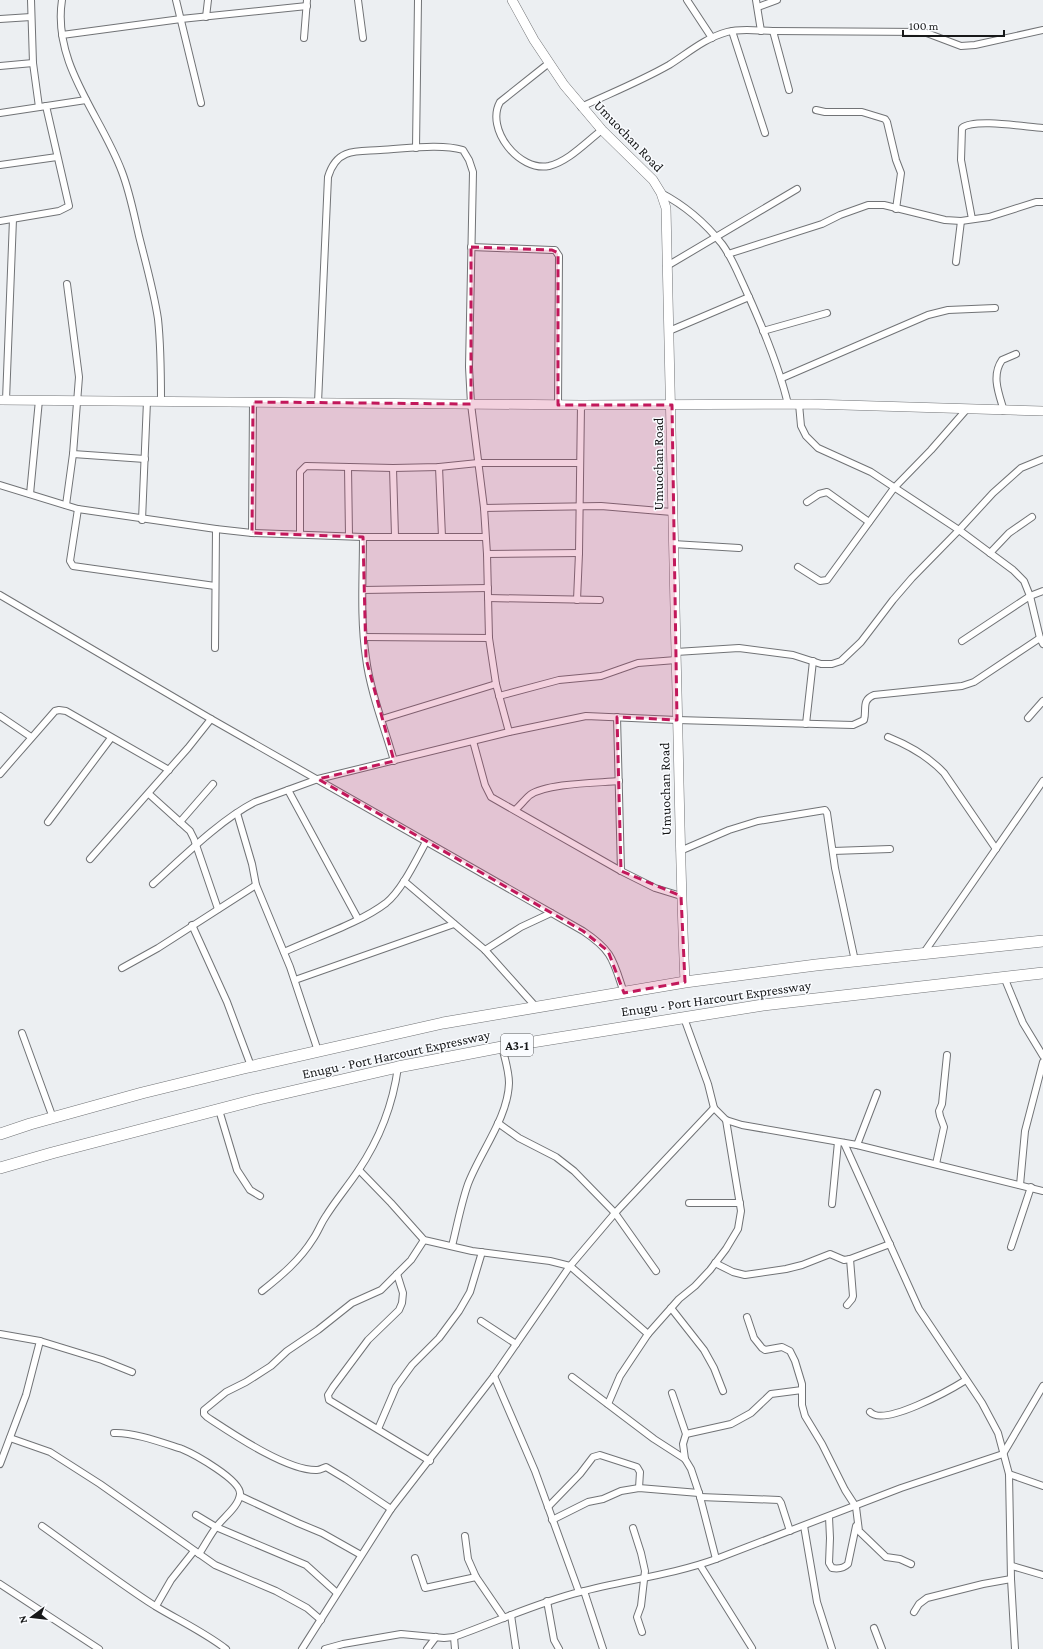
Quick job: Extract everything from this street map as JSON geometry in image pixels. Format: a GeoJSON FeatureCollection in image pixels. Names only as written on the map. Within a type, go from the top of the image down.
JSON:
{"type":"FeatureCollection","features":[{"type":"Feature","properties":{"kind":"highway","name":"Enugu - Port Harcourt Expressway"},"geometry":{"type":"LineString","coordinates":[[1,1132],[251,1066],[318,1050],[443,1024],[686,982],[855,961],[1043,941]]}},
{"type":"Feature","properties":{"kind":"highway","name":"Enugu - Port Harcourt Expressway"},"geometry":{"type":"LineString","coordinates":[[0,1168],[219,1110],[398,1067],[502,1047],[763,1005],[1043,973]]}},
{"type":"Feature","properties":{"kind":"main road","name":"Umuochan Road"},"geometry":{"type":"LineString","coordinates":[[512,0],[549,63],[581,107],[653,180],[661,194],[666,208],[672,405],[672,512],[674,544],[681,896],[686,982]]}},
{"type":"Feature","properties":{"kind":"main road"},"geometry":{"type":"LineString","coordinates":[[3,400],[581,406],[799,404],[966,410],[1043,411]]}},
{"type":"Feature","properties":{"kind":"street"},"geometry":{"type":"LineString","coordinates":[[31,0],[33,63],[39,107]]}},
{"type":"Feature","properties":{"kind":"street"},"geometry":{"type":"LineString","coordinates":[[62,0],[60,26],[69,66],[114,151],[122,173],[142,248],[158,319],[161,365],[161,402]]}},
{"type":"Feature","properties":{"kind":"street"},"geometry":{"type":"LineString","coordinates":[[176,0],[201,103]]}},
{"type":"Feature","properties":{"kind":"street"},"geometry":{"type":"LineString","coordinates":[[206,17],[208,0]]}},
{"type":"Feature","properties":{"kind":"street"},"geometry":{"type":"LineString","coordinates":[[358,0],[363,38]]}},
{"type":"Feature","properties":{"kind":"street"},"geometry":{"type":"LineString","coordinates":[[416,148],[418,0]]}},
{"type":"Feature","properties":{"kind":"street"},"geometry":{"type":"LineString","coordinates":[[688,0],[712,38]]}},
{"type":"Feature","properties":{"kind":"street"},"geometry":{"type":"LineString","coordinates":[[756,0],[761,31]]}},
{"type":"Feature","properties":{"kind":"street"},"geometry":{"type":"LineString","coordinates":[[758,7],[777,0]]}},
{"type":"Feature","properties":{"kind":"street"},"geometry":{"type":"LineString","coordinates":[[62,35],[307,3],[304,38]]}},
{"type":"Feature","properties":{"kind":"street"},"geometry":{"type":"LineString","coordinates":[[0,19],[31,17]]}},
{"type":"Feature","properties":{"kind":"street"},"geometry":{"type":"LineString","coordinates":[[581,107],[629,85],[669,64],[712,38],[732,31],[924,32],[961,46],[975,45],[1043,30]]}},
{"type":"Feature","properties":{"kind":"street"},"geometry":{"type":"LineString","coordinates":[[732,31],[765,133]]}},
{"type":"Feature","properties":{"kind":"street"},"geometry":{"type":"LineString","coordinates":[[773,31],[789,90]]}},
{"type":"Feature","properties":{"kind":"street"},"geometry":{"type":"LineString","coordinates":[[0,66],[33,63]]}},
{"type":"Feature","properties":{"kind":"street"},"geometry":{"type":"LineString","coordinates":[[549,63],[500,102],[496,109],[495,119],[502,140],[524,161],[539,166],[548,166],[565,158],[602,130]]}},
{"type":"Feature","properties":{"kind":"street"},"geometry":{"type":"LineString","coordinates":[[0,112],[86,100]]}},
{"type":"Feature","properties":{"kind":"street"},"geometry":{"type":"LineString","coordinates":[[0,221],[60,211],[69,206],[46,106]]}},
{"type":"Feature","properties":{"kind":"street"},"geometry":{"type":"LineString","coordinates":[[816,110],[825,112],[862,112],[888,122],[896,160],[901,173],[896,209]]}},
{"type":"Feature","properties":{"kind":"street"},"geometry":{"type":"LineString","coordinates":[[972,219],[961,160],[962,128],[970,124],[990,123],[1043,128]]}},
{"type":"Feature","properties":{"kind":"street"},"geometry":{"type":"LineString","coordinates":[[318,403],[328,177],[331,169],[341,157],[354,152],[416,148],[455,148],[463,150],[467,154],[473,172],[469,367],[470,404],[484,508],[487,554],[489,638],[496,684],[509,732]]}},
{"type":"Feature","properties":{"kind":"street"},"geometry":{"type":"LineString","coordinates":[[0,165],[57,157]]}},
{"type":"Feature","properties":{"kind":"street"},"geometry":{"type":"LineString","coordinates":[[667,266],[797,189]]}},
{"type":"Feature","properties":{"kind":"street"},"geometry":{"type":"LineString","coordinates":[[661,194],[683,206],[716,238],[728,254],[749,297],[782,378],[788,404]]}},
{"type":"Feature","properties":{"kind":"street"},"geometry":{"type":"LineString","coordinates":[[728,254],[822,224],[840,215],[868,205],[884,205],[945,220],[961,221],[989,217],[1036,202],[1043,202]]}},
{"type":"Feature","properties":{"kind":"street"},"geometry":{"type":"LineString","coordinates":[[3,400],[12,219]]}},
{"type":"Feature","properties":{"kind":"street"},"geometry":{"type":"LineString","coordinates":[[956,262],[961,221]]}},
{"type":"Feature","properties":{"kind":"street"},"geometry":{"type":"LineString","coordinates":[[471,247],[552,250],[558,253],[558,405]]}},
{"type":"Feature","properties":{"kind":"street"},"geometry":{"type":"LineString","coordinates":[[66,505],[73,454],[78,392],[78,365],[67,284]]}},
{"type":"Feature","properties":{"kind":"street"},"geometry":{"type":"LineString","coordinates":[[669,331],[749,297]]}},
{"type":"Feature","properties":{"kind":"street"},"geometry":{"type":"LineString","coordinates":[[782,378],[928,315],[948,310],[995,308]]}},
{"type":"Feature","properties":{"kind":"street"},"geometry":{"type":"LineString","coordinates":[[763,331],[827,313]]}},
{"type":"Feature","properties":{"kind":"street"},"geometry":{"type":"LineString","coordinates":[[1004,411],[996,384],[997,371],[1002,360],[1016,354]]}},
{"type":"Feature","properties":{"kind":"street"},"geometry":{"type":"LineString","coordinates":[[30,494],[39,400]]}},
{"type":"Feature","properties":{"kind":"street"},"geometry":{"type":"LineString","coordinates":[[142,520],[146,460],[147,401]]}},
{"type":"Feature","properties":{"kind":"street"},"geometry":{"type":"LineString","coordinates":[[252,533],[253,402]]}},
{"type":"Feature","properties":{"kind":"street"},"geometry":{"type":"LineString","coordinates":[[799,404],[801,426],[806,436],[818,448],[871,472],[959,530],[1013,570],[1024,582],[1030,596],[1040,638],[1043,644]]}},
{"type":"Feature","properties":{"kind":"street"},"geometry":{"type":"LineString","coordinates":[[577,600],[581,406]]}},
{"type":"Feature","properties":{"kind":"street"},"geometry":{"type":"LineString","coordinates":[[798,567],[820,582],[827,580],[894,488],[931,450],[966,410]]}},
{"type":"Feature","properties":{"kind":"street"},"geometry":{"type":"LineString","coordinates":[[73,454],[146,460]]}},
{"type":"Feature","properties":{"kind":"street"},"geometry":{"type":"LineString","coordinates":[[499,696],[558,680],[601,676],[638,663],[676,656],[739,648],[793,655],[821,664],[832,664],[841,661],[861,642],[892,600],[993,493],[1021,468],[1043,459]]}},
{"type":"Feature","properties":{"kind":"street"},"geometry":{"type":"LineString","coordinates":[[300,534],[300,472],[302,468],[312,465],[393,468],[439,467],[478,463],[580,463]]}},
{"type":"Feature","properties":{"kind":"street"},"geometry":{"type":"LineString","coordinates":[[348,467],[349,536]]}},
{"type":"Feature","properties":{"kind":"street"},"geometry":{"type":"LineString","coordinates":[[439,467],[442,537]]}},
{"type":"Feature","properties":{"kind":"street"},"geometry":{"type":"LineString","coordinates":[[393,468],[395,536]]}},
{"type":"Feature","properties":{"kind":"street"},"geometry":{"type":"LineString","coordinates":[[0,485],[78,509],[142,520],[252,533],[363,537],[485,537]]}},
{"type":"Feature","properties":{"kind":"street"},"geometry":{"type":"LineString","coordinates":[[807,502],[819,494],[827,492],[869,522]]}},
{"type":"Feature","properties":{"kind":"street"},"geometry":{"type":"LineString","coordinates":[[484,508],[618,506],[672,512]]}},
{"type":"Feature","properties":{"kind":"street"},"geometry":{"type":"LineString","coordinates":[[78,509],[70,561],[73,566],[215,586]]}},
{"type":"Feature","properties":{"kind":"street"},"geometry":{"type":"LineString","coordinates":[[990,553],[1009,533],[1032,517]]}},
{"type":"Feature","properties":{"kind":"street"},"geometry":{"type":"LineString","coordinates":[[215,648],[216,529]]}},
{"type":"Feature","properties":{"kind":"street"},"geometry":{"type":"LineString","coordinates":[[363,537],[364,638],[369,676],[394,761]]}},
{"type":"Feature","properties":{"kind":"street"},"geometry":{"type":"LineString","coordinates":[[674,544],[740,548]]}},
{"type":"Feature","properties":{"kind":"street"},"geometry":{"type":"LineString","coordinates":[[487,554],[579,554]]}},
{"type":"Feature","properties":{"kind":"street"},"geometry":{"type":"LineString","coordinates":[[363,590],[488,588]]}},
{"type":"Feature","properties":{"kind":"street"},"geometry":{"type":"LineString","coordinates":[[962,641],[1030,596],[1043,591]]}},
{"type":"Feature","properties":{"kind":"street"},"geometry":{"type":"LineString","coordinates":[[0,595],[211,719],[583,931],[604,946],[613,960],[624,993]]}},
{"type":"Feature","properties":{"kind":"street"},"geometry":{"type":"LineString","coordinates":[[488,598],[600,600]]}},
{"type":"Feature","properties":{"kind":"street"},"geometry":{"type":"LineString","coordinates":[[364,638],[489,638]]}},
{"type":"Feature","properties":{"kind":"street"},"geometry":{"type":"LineString","coordinates":[[153,884],[196,846],[237,813],[255,802],[318,779],[509,732],[586,716],[853,725],[864,720],[866,700],[874,695],[962,686],[974,682],[1040,638]]}},
{"type":"Feature","properties":{"kind":"street"},"geometry":{"type":"LineString","coordinates":[[806,724],[813,661]]}},
{"type":"Feature","properties":{"kind":"street"},"geometry":{"type":"LineString","coordinates":[[382,719],[496,684]]}},
{"type":"Feature","properties":{"kind":"street"},"geometry":{"type":"LineString","coordinates":[[1028,718],[1043,701]]}},
{"type":"Feature","properties":{"kind":"street"},"geometry":{"type":"LineString","coordinates":[[0,774],[31,737],[55,711],[59,710],[66,711],[169,770]]}},
{"type":"Feature","properties":{"kind":"street"},"geometry":{"type":"LineString","coordinates":[[0,716],[31,737]]}},
{"type":"Feature","properties":{"kind":"street"},"geometry":{"type":"LineString","coordinates":[[617,717],[621,871]]}},
{"type":"Feature","properties":{"kind":"street"},"geometry":{"type":"LineString","coordinates":[[90,860],[149,794],[211,719]]}},
{"type":"Feature","properties":{"kind":"street"},"geometry":{"type":"LineString","coordinates":[[888,737],[901,743],[936,765],[944,773],[996,849]]}},
{"type":"Feature","properties":{"kind":"street"},"geometry":{"type":"LineString","coordinates":[[48,822],[111,738]]}},
{"type":"Feature","properties":{"kind":"street"},"geometry":{"type":"LineString","coordinates":[[473,741],[487,792],[491,796],[621,871],[655,888],[681,896]]}},
{"type":"Feature","properties":{"kind":"street"},"geometry":{"type":"LineString","coordinates":[[515,810],[530,795],[540,790],[553,787],[619,781]]}},
{"type":"Feature","properties":{"kind":"street"},"geometry":{"type":"LineString","coordinates":[[922,954],[1043,782]]}},
{"type":"Feature","properties":{"kind":"street"},"geometry":{"type":"LineString","coordinates":[[180,822],[213,784]]}},
{"type":"Feature","properties":{"kind":"street"},"geometry":{"type":"LineString","coordinates":[[288,790],[358,919]]}},
{"type":"Feature","properties":{"kind":"street"},"geometry":{"type":"LineString","coordinates":[[149,794],[190,831],[218,909]]}},
{"type":"Feature","properties":{"kind":"street"},"geometry":{"type":"LineString","coordinates":[[680,851],[729,830],[758,821],[825,810],[827,813],[855,961]]}},
{"type":"Feature","properties":{"kind":"street"},"geometry":{"type":"LineString","coordinates":[[237,813],[252,864],[256,885],[295,980],[318,1050]]}},
{"type":"Feature","properties":{"kind":"street"},"geometry":{"type":"LineString","coordinates":[[284,952],[358,919],[386,902],[404,881],[426,842]]}},
{"type":"Feature","properties":{"kind":"street"},"geometry":{"type":"LineString","coordinates":[[833,851],[890,849]]}},
{"type":"Feature","properties":{"kind":"street"},"geometry":{"type":"LineString","coordinates":[[404,881],[485,950],[536,1007]]}},
{"type":"Feature","properties":{"kind":"street"},"geometry":{"type":"LineString","coordinates":[[122,968],[158,948],[256,885]]}},
{"type":"Feature","properties":{"kind":"street"},"geometry":{"type":"LineString","coordinates":[[485,950],[521,927],[551,913]]}},
{"type":"Feature","properties":{"kind":"street"},"geometry":{"type":"LineString","coordinates":[[295,980],[454,924]]}},
{"type":"Feature","properties":{"kind":"street"},"geometry":{"type":"LineString","coordinates":[[192,925],[227,1002],[251,1066]]}},
{"type":"Feature","properties":{"kind":"street"},"geometry":{"type":"LineString","coordinates":[[1004,978],[1023,1023],[1043,1056]]}},
{"type":"Feature","properties":{"kind":"street"},"geometry":{"type":"LineString","coordinates":[[684,1018],[708,1084],[714,1108],[726,1120],[742,1125],[857,1145],[1020,1184],[1043,1191]]}},
{"type":"Feature","properties":{"kind":"street"},"geometry":{"type":"LineString","coordinates":[[22,1033],[54,1118]]}},
{"type":"Feature","properties":{"kind":"street"},"geometry":{"type":"LineString","coordinates":[[452,1246],[467,1186],[498,1123],[509,1084],[508,1069],[502,1047]]}},
{"type":"Feature","properties":{"kind":"street"},"geometry":{"type":"LineString","coordinates":[[936,1164],[944,1128],[939,1111],[942,1104],[947,1055]]}},
{"type":"Feature","properties":{"kind":"street"},"geometry":{"type":"LineString","coordinates":[[1020,1184],[1025,1131],[1043,1062]]}},
{"type":"Feature","properties":{"kind":"street"},"geometry":{"type":"LineString","coordinates":[[262,1291],[284,1273],[299,1258],[313,1239],[326,1216],[359,1170],[382,1127],[395,1087],[398,1067]]}},
{"type":"Feature","properties":{"kind":"street"},"geometry":{"type":"LineString","coordinates":[[857,1145],[877,1093]]}},
{"type":"Feature","properties":{"kind":"street"},"geometry":{"type":"LineString","coordinates":[[302,1649],[391,1509],[430,1461],[494,1376],[570,1266],[615,1213],[714,1108]]}},
{"type":"Feature","properties":{"kind":"street"},"geometry":{"type":"LineString","coordinates":[[219,1110],[237,1170],[250,1190],[260,1196]]}},
{"type":"Feature","properties":{"kind":"street"},"geometry":{"type":"LineString","coordinates":[[608,1404],[620,1376],[648,1334],[679,1299],[695,1286],[715,1263],[738,1229],[740,1220],[740,1203],[726,1120]]}},
{"type":"Feature","properties":{"kind":"street"},"geometry":{"type":"LineString","coordinates":[[498,1123],[519,1138],[556,1157],[574,1171],[615,1213],[656,1271]]}},
{"type":"Feature","properties":{"kind":"street"},"geometry":{"type":"LineString","coordinates":[[832,1204],[838,1142]]}},
{"type":"Feature","properties":{"kind":"street"},"geometry":{"type":"LineString","coordinates":[[844,1143],[919,1309],[982,1403],[998,1433],[1009,1474],[1012,1566],[1011,1579],[1015,1649]]}},
{"type":"Feature","properties":{"kind":"street"},"geometry":{"type":"LineString","coordinates":[[359,1170],[424,1240],[482,1252],[550,1261],[570,1266],[648,1334]]}},
{"type":"Feature","properties":{"kind":"street"},"geometry":{"type":"LineString","coordinates":[[1011,1247],[1030,1187]]}},
{"type":"Feature","properties":{"kind":"street"},"geometry":{"type":"LineString","coordinates":[[689,1202],[740,1203]]}},
{"type":"Feature","properties":{"kind":"street"},"geometry":{"type":"LineString","coordinates":[[391,1509],[326,1467],[317,1470],[306,1469],[259,1449],[207,1417],[204,1414],[204,1410],[226,1392],[246,1382],[271,1366],[287,1351],[318,1330],[352,1303],[381,1290],[411,1260],[424,1240]]}},
{"type":"Feature","properties":{"kind":"street"},"geometry":{"type":"LineString","coordinates":[[715,1263],[733,1272],[745,1274],[786,1269],[802,1265],[830,1254],[844,1260],[850,1259],[890,1244]]}},
{"type":"Feature","properties":{"kind":"street"},"geometry":{"type":"LineString","coordinates":[[378,1429],[396,1387],[412,1365],[439,1338],[459,1311],[470,1292],[482,1252]]}},
{"type":"Feature","properties":{"kind":"street"},"geometry":{"type":"LineString","coordinates":[[847,1305],[853,1296],[850,1259]]}},
{"type":"Feature","properties":{"kind":"street"},"geometry":{"type":"LineString","coordinates":[[397,1274],[403,1293],[402,1303],[399,1310],[368,1340],[328,1395],[329,1400],[332,1403],[430,1461]]}},
{"type":"Feature","properties":{"kind":"street"},"geometry":{"type":"LineString","coordinates":[[671,1308],[704,1350],[714,1368],[723,1391]]}},
{"type":"Feature","properties":{"kind":"street"},"geometry":{"type":"LineString","coordinates":[[747,1317],[754,1338],[762,1348],[765,1350],[782,1347],[790,1351],[795,1361],[802,1390],[802,1406],[805,1416],[822,1444],[845,1490],[856,1506],[859,1531],[881,1554],[886,1557],[900,1559],[911,1564]]}},
{"type":"Feature","properties":{"kind":"street"},"geometry":{"type":"LineString","coordinates":[[481,1321],[516,1344]]}},
{"type":"Feature","properties":{"kind":"street"},"geometry":{"type":"LineString","coordinates":[[0,1334],[40,1341],[102,1360],[132,1372]]}},
{"type":"Feature","properties":{"kind":"street"},"geometry":{"type":"LineString","coordinates":[[0,1464],[26,1395],[40,1341]]}},
{"type":"Feature","properties":{"kind":"street"},"geometry":{"type":"LineString","coordinates":[[494,1376],[535,1471],[552,1520],[603,1649]]}},
{"type":"Feature","properties":{"kind":"street"},"geometry":{"type":"LineString","coordinates":[[572,1377],[685,1459]]}},
{"type":"Feature","properties":{"kind":"street"},"geometry":{"type":"LineString","coordinates":[[870,1412],[875,1416],[881,1416],[904,1410],[946,1392],[966,1380]]}},
{"type":"Feature","properties":{"kind":"street"},"geometry":{"type":"LineString","coordinates":[[325,1649],[343,1644],[401,1634],[454,1637],[547,1601],[581,1591],[644,1579],[716,1560],[901,1488],[1003,1454],[1043,1387]]}},
{"type":"Feature","properties":{"kind":"street"},"geometry":{"type":"LineString","coordinates":[[686,1434],[731,1424],[751,1413],[771,1394],[802,1390]]}},
{"type":"Feature","properties":{"kind":"street"},"geometry":{"type":"LineString","coordinates":[[672,1393],[686,1434],[683,1444],[685,1459],[691,1469],[699,1495],[716,1560]]}},
{"type":"Feature","properties":{"kind":"street"},"geometry":{"type":"LineString","coordinates":[[114,1433],[124,1432],[182,1449],[193,1454],[232,1480],[240,1490],[240,1496],[237,1503],[216,1526],[197,1553],[172,1580],[156,1606]]}},
{"type":"Feature","properties":{"kind":"street"},"geometry":{"type":"LineString","coordinates":[[10,1438],[50,1452],[100,1484],[197,1553],[228,1572],[268,1588],[307,1608],[321,1620]]}},
{"type":"Feature","properties":{"kind":"street"},"geometry":{"type":"LineString","coordinates":[[671,1450],[683,1444]]}},
{"type":"Feature","properties":{"kind":"street"},"geometry":{"type":"LineString","coordinates":[[548,1507],[596,1455],[637,1467],[640,1472],[639,1488]]}},
{"type":"Feature","properties":{"kind":"street"},"geometry":{"type":"LineString","coordinates":[[1009,1474],[1043,1486]]}},
{"type":"Feature","properties":{"kind":"street"},"geometry":{"type":"LineString","coordinates":[[552,1520],[588,1502],[603,1499],[621,1491],[639,1488],[699,1495],[779,1500],[790,1531]]}},
{"type":"Feature","properties":{"kind":"street"},"geometry":{"type":"LineString","coordinates":[[240,1496],[322,1533],[361,1555]]}},
{"type":"Feature","properties":{"kind":"street"},"geometry":{"type":"LineString","coordinates":[[196,1516],[306,1565],[337,1593]]}},
{"type":"Feature","properties":{"kind":"street"},"geometry":{"type":"LineString","coordinates":[[829,1517],[829,1563],[832,1568],[838,1569],[843,1568],[848,1564],[857,1521]]}},
{"type":"Feature","properties":{"kind":"street"},"geometry":{"type":"LineString","coordinates":[[42,1526],[112,1578],[214,1640],[226,1649]]}},
{"type":"Feature","properties":{"kind":"street"},"geometry":{"type":"LineString","coordinates":[[804,1526],[817,1602],[832,1649]]}},
{"type":"Feature","properties":{"kind":"street"},"geometry":{"type":"LineString","coordinates":[[633,1528],[644,1565],[641,1606],[637,1617],[642,1632]]}},
{"type":"Feature","properties":{"kind":"street"},"geometry":{"type":"LineString","coordinates":[[465,1536],[468,1559],[476,1577],[504,1618]]}},
{"type":"Feature","properties":{"kind":"street"},"geometry":{"type":"LineString","coordinates":[[415,1558],[424,1587],[427,1588],[476,1577]]}},
{"type":"Feature","properties":{"kind":"street"},"geometry":{"type":"LineString","coordinates":[[700,1565],[752,1648]]}},
{"type":"Feature","properties":{"kind":"street"},"geometry":{"type":"LineString","coordinates":[[1012,1566],[1043,1575]]}},
{"type":"Feature","properties":{"kind":"street"},"geometry":{"type":"LineString","coordinates":[[914,1612],[919,1604],[927,1598],[983,1584],[1011,1579]]}},
{"type":"Feature","properties":{"kind":"street"},"geometry":{"type":"LineString","coordinates":[[0,1584],[99,1649]]}},
{"type":"Feature","properties":{"kind":"street"},"geometry":{"type":"LineString","coordinates":[[547,1601],[554,1640],[559,1649]]}},
{"type":"Feature","properties":{"kind":"street"},"geometry":{"type":"LineString","coordinates":[[511,1615],[516,1649]]}},
{"type":"Feature","properties":{"kind":"street"},"geometry":{"type":"LineString","coordinates":[[874,1628],[882,1649]]}},
{"type":"Feature","properties":{"kind":"street"},"geometry":{"type":"LineString","coordinates":[[427,1649],[436,1637]]}},
{"type":"Feature","properties":{"kind":"street"},"geometry":{"type":"LineString","coordinates":[[454,1637],[455,1649]]}},
{"type":"Feature","properties":{"kind":"highlighted area"},"geometry":{"type":"Polygon","coordinates":[[[471,247],[552,250],[558,253],[558,405],[672,405],[677,720],[617,717],[621,871],[681,896],[685,982],[624,993],[608,951],[583,931],[318,779],[394,761],[366,659],[363,537],[252,533],[253,402],[471,404],[471,247]]]}}]}
